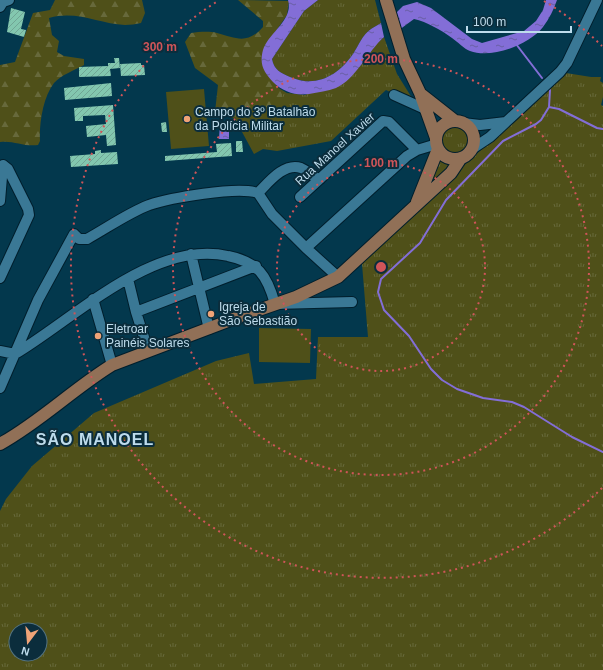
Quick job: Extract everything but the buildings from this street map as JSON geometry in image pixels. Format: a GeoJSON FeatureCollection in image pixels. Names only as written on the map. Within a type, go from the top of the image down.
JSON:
{"type":"FeatureCollection","features":[{"type":"Feature","properties":{"kind":"main road"},"geometry":{"type":"LineString","coordinates":[[387,5],[410,76],[420,93],[437,144],[450,158],[461,158]]}},
{"type":"Feature","properties":{"kind":"main road"},"geometry":{"type":"LineString","coordinates":[[0,444],[62,402],[98,373],[112,365],[148,350],[209,329],[320,287],[338,277],[416,204],[452,173],[461,158],[472,149],[474,137],[472,131],[433,106],[420,93]]}},
{"type":"Feature","properties":{"kind":"main road"},"geometry":{"type":"LineString","coordinates":[[416,204],[441,128],[459,122]]}},
{"type":"Feature","properties":{"kind":"street"},"geometry":{"type":"LineString","coordinates":[[0,7],[3,2],[9,0]]}},
{"type":"Feature","properties":{"kind":"street"},"geometry":{"type":"LineString","coordinates":[[472,149],[490,137],[560,72],[567,63],[597,0]]}},
{"type":"Feature","properties":{"kind":"street"},"geometry":{"type":"LineString","coordinates":[[394,95],[425,109]]}},
{"type":"Feature","properties":{"kind":"street","name":"Rua Manoel Xavier"},"geometry":{"type":"LineString","coordinates":[[300,197],[383,121],[387,121],[417,150]]}},
{"type":"Feature","properties":{"kind":"street"},"geometry":{"type":"LineString","coordinates":[[459,122],[480,125],[506,122]]}},
{"type":"Feature","properties":{"kind":"street"},"geometry":{"type":"LineString","coordinates":[[306,248],[407,156],[417,150],[437,144]]}},
{"type":"Feature","properties":{"kind":"street"},"geometry":{"type":"LineString","coordinates":[[0,201],[3,166],[8,169],[26,205],[29,215],[0,278]]}},
{"type":"Feature","properties":{"kind":"street"},"geometry":{"type":"LineString","coordinates":[[258,193],[275,176],[292,168],[302,169],[313,177],[320,179]]}},
{"type":"Feature","properties":{"kind":"street"},"geometry":{"type":"LineString","coordinates":[[0,388],[38,300],[74,234],[79,239],[87,239],[137,211],[163,202],[226,192],[245,191],[258,193],[272,214],[338,277]]}},
{"type":"Feature","properties":{"kind":"street"},"geometry":{"type":"LineString","coordinates":[[0,351],[15,354],[93,298],[163,262],[192,254],[220,254],[248,261],[256,266],[265,278],[271,290],[275,304],[352,302]]}},
{"type":"Feature","properties":{"kind":"street"},"geometry":{"type":"LineString","coordinates":[[192,254],[198,288],[209,329]]}},
{"type":"Feature","properties":{"kind":"street"},"geometry":{"type":"LineString","coordinates":[[136,312],[256,266]]}},
{"type":"Feature","properties":{"kind":"street"},"geometry":{"type":"LineString","coordinates":[[128,279],[136,312],[148,350]]}},
{"type":"Feature","properties":{"kind":"street"},"geometry":{"type":"LineString","coordinates":[[93,298],[112,365]]}},
{"type":"Feature","properties":{"kind":"green space"},"geometry":{"type":"Polygon","coordinates":[[[55,0],[142,0],[145,13],[141,23],[127,25],[78,16],[59,16],[49,18],[52,35],[59,41],[57,52],[64,56],[84,59],[84,65],[60,78],[50,89],[42,111],[40,141],[38,145],[0,142],[0,65],[15,62],[33,13],[50,10],[55,0]]]}},
{"type":"Feature","properties":{"kind":"green space"},"geometry":{"type":"Polygon","coordinates":[[[238,0],[289,1],[287,15],[264,48],[277,87],[282,90],[282,106],[276,120],[263,121],[215,112],[218,85],[195,68],[185,42],[191,33],[211,32],[241,39],[257,33],[263,27],[263,21],[238,0]]]}},
{"type":"Feature","properties":{"kind":"green space"},"geometry":{"type":"Polygon","coordinates":[[[318,0],[375,0],[381,23],[365,34],[347,62],[333,74],[326,78],[317,80],[300,80],[278,71],[274,66],[272,59],[304,11],[318,0]]]}},
{"type":"Feature","properties":{"kind":"green space"},"geometry":{"type":"Polygon","coordinates":[[[384,37],[397,74],[412,98],[409,101],[386,90],[331,141],[277,151],[263,149],[254,154],[235,119],[215,112],[263,121],[282,106],[282,90],[287,93],[305,95],[361,65],[375,45],[384,37]]]}},
{"type":"Feature","properties":{"kind":"green space"},"geometry":{"type":"Polygon","coordinates":[[[566,73],[601,77],[600,81],[603,83],[603,97],[601,105],[603,106],[603,670],[0,670],[0,511],[6,499],[32,466],[94,413],[216,361],[249,353],[254,384],[316,379],[318,337],[368,337],[362,264],[377,243],[490,142],[561,74],[566,73]]]}},
{"type":"Feature","properties":{"kind":"green space","name":"Campo do 3º Batalhão da Polícia Militar"},"geometry":{"type":"Polygon","coordinates":[[[204,89],[209,146],[171,149],[166,92],[204,89]]]}},
{"type":"Feature","properties":{"kind":"green space"},"geometry":{"type":"Polygon","coordinates":[[[455,125],[461,126],[468,132],[471,141],[470,147],[464,154],[455,157],[449,156],[442,150],[439,141],[440,135],[446,128],[455,125]]]}},
{"type":"Feature","properties":{"kind":"green space"},"geometry":{"type":"Polygon","coordinates":[[[437,155],[445,160],[457,162],[420,198],[437,155]]]}},
{"type":"Feature","properties":{"kind":"green space"},"geometry":{"type":"Polygon","coordinates":[[[259,328],[311,329],[310,363],[259,362],[259,328]]]}},
{"type":"Feature","properties":{"kind":"water"},"geometry":{"type":"Polygon","coordinates":[[[288,0],[318,0],[304,11],[272,59],[276,68],[290,77],[309,81],[326,78],[347,62],[365,34],[381,23],[384,37],[356,72],[343,84],[333,89],[309,94],[290,92],[273,82],[263,68],[262,64],[263,50],[266,44],[287,14],[289,7],[288,0]]]}},
{"type":"Feature","properties":{"kind":"water"},"geometry":{"type":"Polygon","coordinates":[[[546,0],[557,0],[547,21],[537,34],[519,45],[499,52],[479,53],[470,51],[439,29],[414,19],[399,30],[395,14],[403,6],[417,2],[431,8],[472,39],[482,43],[524,31],[536,21],[543,10],[546,0]]]}},
{"type":"Feature","properties":{"kind":"water"},"geometry":{"type":"Polygon","coordinates":[[[220,123],[229,123],[229,139],[219,139],[220,123]]]}},
{"type":"Feature","properties":{"kind":"waterway"},"geometry":{"type":"LineString","coordinates":[[516,44],[542,78]]}},
{"type":"Feature","properties":{"kind":"waterway"},"geometry":{"type":"LineString","coordinates":[[550,90],[549,107],[541,120],[503,141],[446,200],[420,243],[381,279],[378,292],[384,310],[409,336],[431,369],[442,380],[457,389],[483,398],[512,402],[524,407],[572,437],[603,452]]}},
{"type":"Feature","properties":{"kind":"waterway"},"geometry":{"type":"LineString","coordinates":[[549,107],[559,109],[597,128],[603,129]]}},
{"type":"Feature","properties":{"kind":"place","name":"Campo do 3º Batalhão da Polícia Militar"},"geometry":{"type":"Point","coordinates":[187,119]}},
{"type":"Feature","properties":{"kind":"place","name":"Igreja de São Sebastião"},"geometry":{"type":"Point","coordinates":[211,314]}},
{"type":"Feature","properties":{"kind":"place","name":"Eletroar Painéis Solares"},"geometry":{"type":"Point","coordinates":[98,336]}},
{"type":"Feature","properties":{"kind":"district","name":"SÃO MANOEL"},"geometry":{"type":"Point","coordinates":[95,439]}}]}
